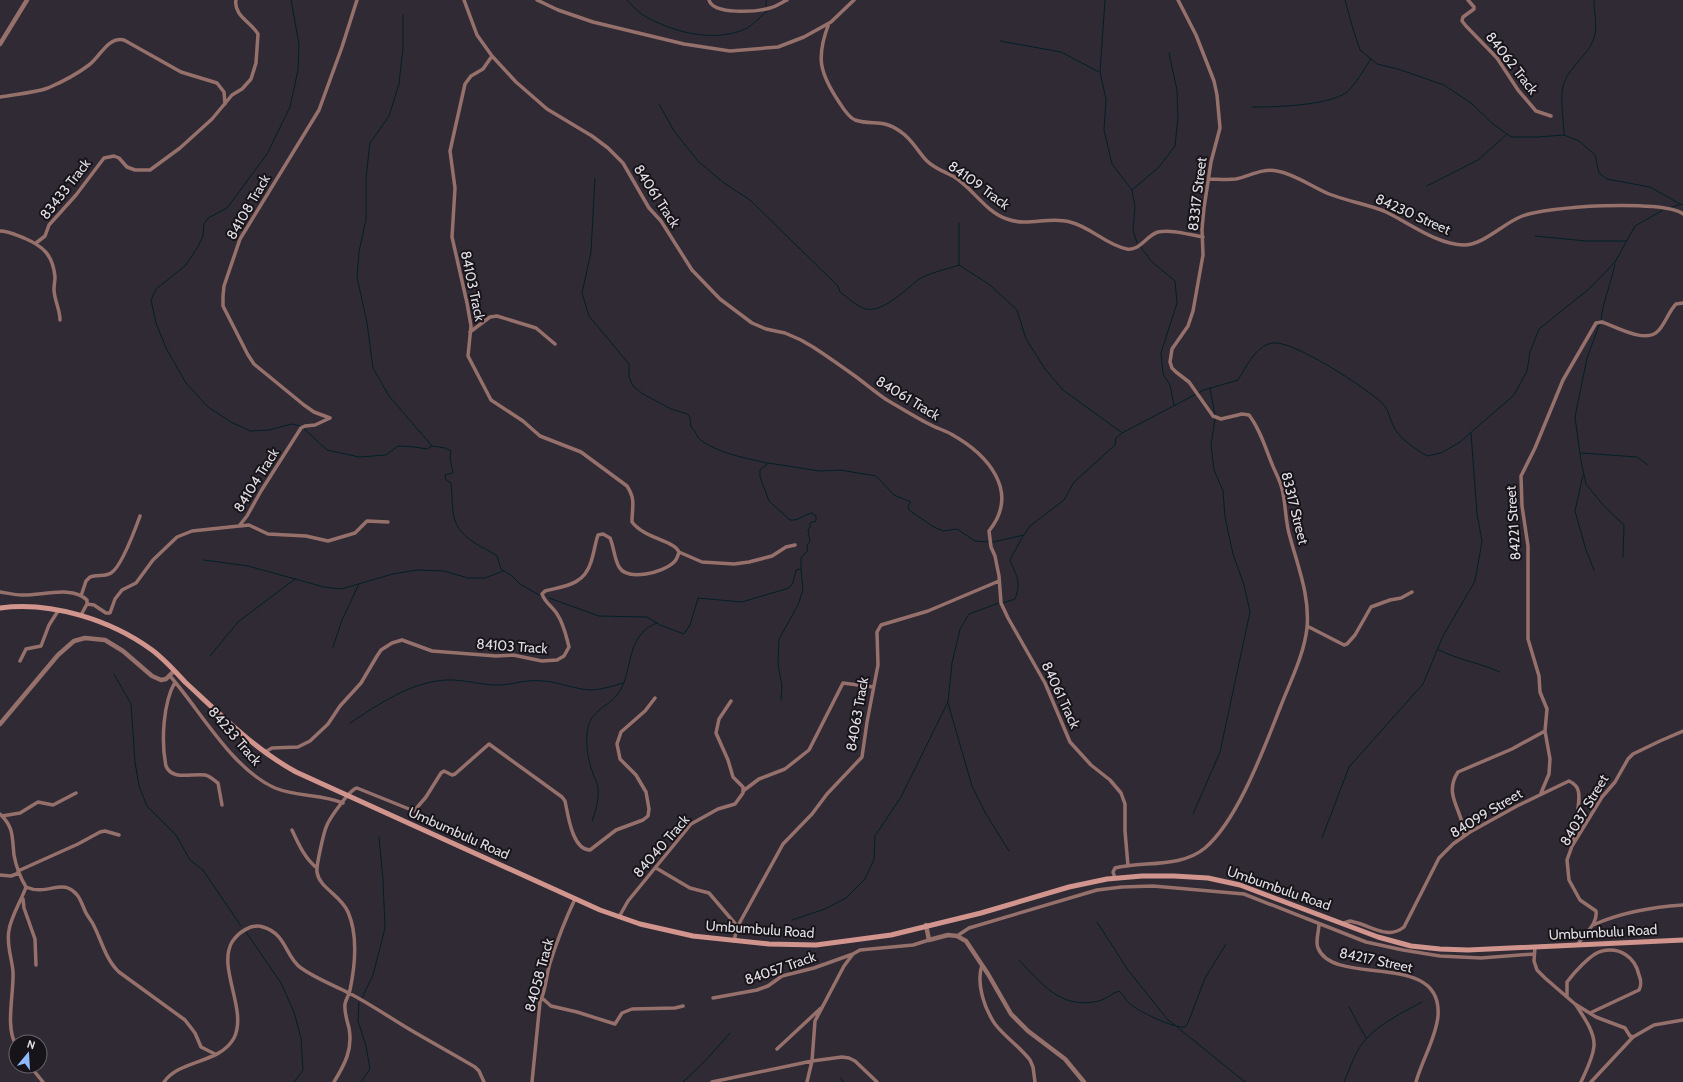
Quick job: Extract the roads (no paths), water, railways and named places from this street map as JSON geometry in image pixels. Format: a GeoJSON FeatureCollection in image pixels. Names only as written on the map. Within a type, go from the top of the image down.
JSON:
{"type":"FeatureCollection","features":[{"type":"Feature","properties":{"kind":"main road","name":"Umbumbulu Road"},"geometry":{"type":"LineString","coordinates":[[0,608],[30,606],[58,611],[100,622],[128,635],[152,650],[234,728],[265,752],[296,772],[575,899],[619,917],[693,936],[734,941],[816,945],[876,937],[981,913],[1069,887],[1115,878],[1142,876],[1208,878],[1246,887],[1378,937],[1411,946],[1468,950],[1683,940]]}},
{"type":"Feature","properties":{"kind":"street"},"geometry":{"type":"LineString","coordinates":[[1,41],[27,0]]}},
{"type":"Feature","properties":{"kind":"street"},"geometry":{"type":"LineString","coordinates":[[225,104],[232,95],[242,89],[251,79],[257,52],[258,34],[238,10],[235,4],[236,0]]}},
{"type":"Feature","properties":{"kind":"street","name":"84108 Track"},"geometry":{"type":"LineString","coordinates":[[330,418],[314,412],[304,405],[254,364],[223,306],[222,296],[240,239],[319,110],[357,0]]}},
{"type":"Feature","properties":{"kind":"street"},"geometry":{"type":"LineString","coordinates":[[464,0],[477,35],[492,56]]}},
{"type":"Feature","properties":{"kind":"street"},"geometry":{"type":"LineString","coordinates":[[537,0],[558,10],[593,22],[684,44],[730,52],[778,47],[804,37],[829,23],[854,0]]}},
{"type":"Feature","properties":{"kind":"street"},"geometry":{"type":"LineString","coordinates":[[709,0],[714,8],[728,11],[770,9],[786,0]]}},
{"type":"Feature","properties":{"kind":"street","name":"83317 Street"},"geometry":{"type":"LineString","coordinates":[[1115,878],[1113,872],[1115,868],[1163,862],[1194,855],[1205,848],[1224,826],[1244,791],[1272,726],[1305,643],[1307,626],[1306,600],[1301,574],[1289,536],[1282,488],[1258,429],[1248,415],[1242,414],[1220,419],[1213,416],[1189,382],[1172,368],[1172,349],[1188,326],[1191,319],[1202,265],[1203,220],[1211,162],[1220,128],[1217,95],[1214,81],[1207,61],[1178,0]]}},
{"type":"Feature","properties":{"kind":"street","name":"84062 Track"},"geometry":{"type":"LineString","coordinates":[[1468,0],[1474,6],[1474,9],[1463,17],[1462,20],[1466,26],[1497,58],[1518,90],[1536,111],[1551,116]]}},
{"type":"Feature","properties":{"kind":"street","name":"84109 Track"},"geometry":{"type":"LineString","coordinates":[[829,23],[823,42],[823,73],[833,93],[851,117],[860,121],[891,125],[908,138],[927,160],[955,178],[1002,217],[1014,221],[1024,222],[1063,220],[1071,222],[1080,225],[1118,247],[1129,249],[1138,246],[1150,236],[1159,232],[1173,231],[1203,237]]}},
{"type":"Feature","properties":{"kind":"street"},"geometry":{"type":"LineString","coordinates":[[0,97],[48,88],[61,82],[88,66],[97,59],[111,42],[119,38],[181,72],[217,83],[224,92],[225,104]]}},
{"type":"Feature","properties":{"kind":"street","name":"84103 Track"},"geometry":{"type":"LineString","coordinates":[[265,752],[272,748],[298,747],[310,741],[328,724],[340,706],[361,684],[381,650],[392,643],[402,640],[432,651],[496,656],[513,655],[542,661],[558,660],[564,656],[569,647],[565,630],[557,614],[544,599],[542,594],[544,591],[571,584],[582,578],[592,561],[598,535],[603,534],[610,538],[619,567],[625,572],[631,574],[652,574],[660,571],[674,562],[679,552],[674,545],[655,538],[637,528],[632,522],[634,503],[632,494],[627,486],[581,452],[540,436],[523,421],[491,400],[468,356],[471,326],[452,237],[455,182],[450,151],[465,84],[472,76],[482,69],[492,56]]}},
{"type":"Feature","properties":{"kind":"street","name":"84061 Track"},"geometry":{"type":"LineString","coordinates":[[492,56],[516,82],[547,109],[592,136],[624,163],[649,208],[660,221],[688,265],[705,285],[720,299],[752,323],[801,340],[813,347],[885,399],[930,425],[951,434],[978,454],[999,480],[1002,494],[1002,506],[999,516],[989,531],[991,547],[995,556],[1001,603],[1045,683],[1070,742],[1091,766],[1110,780],[1121,793],[1125,804],[1125,831],[1128,866]]}},
{"type":"Feature","properties":{"kind":"street","name":"83433 Track"},"geometry":{"type":"LineString","coordinates":[[36,243],[44,236],[49,225],[76,195],[104,158],[114,156],[119,158],[127,167],[135,170],[150,170],[197,134],[225,104]]}},
{"type":"Feature","properties":{"kind":"street","name":"84230 Street"},"geometry":{"type":"LineString","coordinates":[[1209,179],[1235,179],[1266,170],[1278,171],[1329,194],[1383,211],[1436,238],[1451,243],[1465,245],[1476,243],[1519,217],[1533,212],[1603,205],[1664,207],[1681,213]]}},
{"type":"Feature","properties":{"kind":"street"},"geometry":{"type":"LineString","coordinates":[[0,231],[6,231],[36,243],[47,252],[52,264],[55,278],[54,290],[60,313],[60,320]]}},
{"type":"Feature","properties":{"kind":"street","name":"84221 Street"},"geometry":{"type":"LineString","coordinates":[[1541,793],[1550,767],[1545,730],[1547,709],[1540,692],[1539,676],[1528,639],[1528,546],[1522,506],[1521,476],[1535,448],[1563,380],[1596,323],[1602,322],[1640,336],[1651,336],[1659,331],[1676,304],[1683,303]]}},
{"type":"Feature","properties":{"kind":"street"},"geometry":{"type":"LineString","coordinates":[[470,332],[490,317],[497,316],[536,328],[555,344]]}},
{"type":"Feature","properties":{"kind":"street","name":"84104 Track"},"geometry":{"type":"LineString","coordinates":[[87,604],[94,605],[106,614],[110,612],[115,599],[122,590],[136,583],[153,560],[177,537],[185,533],[239,526],[247,516],[261,491],[302,427],[315,425],[330,418]]}},
{"type":"Feature","properties":{"kind":"street"},"geometry":{"type":"LineString","coordinates":[[81,596],[86,581],[90,577],[104,575],[115,570],[134,533],[140,516]]}},
{"type":"Feature","properties":{"kind":"street"},"geometry":{"type":"LineString","coordinates":[[239,526],[249,525],[268,534],[306,536],[328,541],[355,533],[367,521],[388,522]]}},
{"type":"Feature","properties":{"kind":"street"},"geometry":{"type":"LineString","coordinates":[[679,552],[702,562],[734,564],[772,556],[783,548],[795,545]]}},
{"type":"Feature","properties":{"kind":"street","name":"84063 Track"},"geometry":{"type":"LineString","coordinates":[[734,941],[738,927],[783,844],[812,814],[827,794],[862,757],[866,722],[878,665],[877,632],[881,625],[928,611],[999,581]]}},
{"type":"Feature","properties":{"kind":"street"},"geometry":{"type":"LineString","coordinates":[[0,592],[23,595],[64,592],[81,596],[87,600],[87,604],[80,616]]}},
{"type":"Feature","properties":{"kind":"street"},"geometry":{"type":"LineString","coordinates":[[1307,626],[1344,645],[1347,644],[1355,635],[1371,607],[1390,600],[1401,598],[1412,592]]}},
{"type":"Feature","properties":{"kind":"street"},"geometry":{"type":"LineString","coordinates":[[20,661],[26,649],[40,646],[49,625],[58,611]]}},
{"type":"Feature","properties":{"kind":"street"},"geometry":{"type":"LineString","coordinates":[[0,724],[32,684],[65,648],[74,641],[85,638],[105,640],[123,651],[157,679],[164,680],[170,676],[174,670]]}},
{"type":"Feature","properties":{"kind":"street","name":"84233 Track"},"geometry":{"type":"LineString","coordinates":[[170,676],[226,747],[252,773],[275,788],[292,793],[325,797],[343,803]]}},
{"type":"Feature","properties":{"kind":"street"},"geometry":{"type":"LineString","coordinates":[[175,682],[165,713],[164,730],[166,766],[173,774],[203,775],[210,777],[218,783],[222,805]]}},
{"type":"Feature","properties":{"kind":"street","name":"84040 Track"},"geometry":{"type":"LineString","coordinates":[[619,917],[628,901],[691,824],[718,809],[735,804],[740,799],[743,791],[759,779],[785,769],[806,754],[818,734],[843,683],[873,687]]}},
{"type":"Feature","properties":{"kind":"street"},"geometry":{"type":"LineString","coordinates":[[334,1082],[344,1066],[349,1052],[350,1034],[345,1005],[350,993],[354,954],[354,933],[345,905],[320,880],[317,868],[326,825],[343,803],[347,795],[357,788],[414,811],[426,797],[441,773],[444,771],[452,775],[455,774],[489,744],[562,797],[565,801],[570,829],[585,850],[588,851],[616,830],[643,820],[648,816],[649,809],[646,792],[636,775],[620,759],[617,744],[622,732],[649,707],[656,698]]}},
{"type":"Feature","properties":{"kind":"street"},"geometry":{"type":"LineString","coordinates":[[731,701],[719,719],[716,733],[728,760],[733,777],[743,787],[743,791]]}},
{"type":"Feature","properties":{"kind":"street"},"geometry":{"type":"LineString","coordinates":[[1464,836],[1462,821],[1453,799],[1452,789],[1458,772],[1512,749],[1545,730]]}},
{"type":"Feature","properties":{"kind":"street","name":"84037 Street"},"geometry":{"type":"LineString","coordinates":[[1593,925],[1597,917],[1596,911],[1580,900],[1569,880],[1568,860],[1572,846],[1602,797],[1615,782],[1628,759],[1640,751],[1683,731]]}},
{"type":"Feature","properties":{"kind":"street","name":"84099 Street"},"geometry":{"type":"LineString","coordinates":[[1344,924],[1354,922],[1391,933],[1398,931],[1404,927],[1439,858],[1453,844],[1464,836],[1541,793],[1569,781],[1574,783],[1578,789],[1580,797],[1572,846]]}},
{"type":"Feature","properties":{"kind":"street"},"geometry":{"type":"LineString","coordinates":[[1,815],[20,813],[38,802],[53,805],[76,793]]}},
{"type":"Feature","properties":{"kind":"street"},"geometry":{"type":"LineString","coordinates":[[1,815],[10,827],[18,872],[26,887],[36,891],[64,887],[76,893],[82,901],[86,914],[94,926],[112,965],[119,972],[185,1020],[193,1030],[201,1047],[215,1054]]}},
{"type":"Feature","properties":{"kind":"street"},"geometry":{"type":"LineString","coordinates":[[292,830],[301,848],[312,864],[317,868]]}},
{"type":"Feature","properties":{"kind":"street"},"geometry":{"type":"LineString","coordinates":[[0,875],[11,876],[100,832],[105,831],[119,835]]}},
{"type":"Feature","properties":{"kind":"street"},"geometry":{"type":"LineString","coordinates":[[656,868],[690,888],[709,892],[718,905],[738,927]]}},
{"type":"Feature","properties":{"kind":"street"},"geometry":{"type":"LineString","coordinates":[[1122,878],[1122,887]]}},
{"type":"Feature","properties":{"kind":"street"},"geometry":{"type":"LineString","coordinates":[[957,936],[969,928],[1097,890],[1122,887],[1153,886],[1244,894],[1366,942],[1440,956],[1481,958],[1534,954]]}},
{"type":"Feature","properties":{"kind":"street"},"geometry":{"type":"LineString","coordinates":[[11,1034],[10,1031],[13,982],[8,934],[10,924],[23,898],[26,887]]}},
{"type":"Feature","properties":{"kind":"street"},"geometry":{"type":"LineString","coordinates":[[1244,894],[1246,887]]}},
{"type":"Feature","properties":{"kind":"street"},"geometry":{"type":"LineString","coordinates":[[23,898],[24,908],[35,939],[36,965]]}},
{"type":"Feature","properties":{"kind":"street","name":"84058 Track"},"geometry":{"type":"LineString","coordinates":[[532,1082],[539,1005],[550,963],[566,917],[575,899]]}},
{"type":"Feature","properties":{"kind":"street"},"geometry":{"type":"LineString","coordinates":[[1578,944],[1593,925],[1609,918],[1655,907],[1683,905]]}},
{"type":"Feature","properties":{"kind":"street","name":"84217 Street"},"geometry":{"type":"LineString","coordinates":[[1319,924],[1317,948],[1334,964],[1344,967],[1391,972],[1422,982],[1431,990],[1437,1004],[1436,1024],[1416,1082]]}},
{"type":"Feature","properties":{"kind":"street"},"geometry":{"type":"LineString","coordinates":[[926,925],[929,940],[948,935],[957,936],[966,941],[1011,1014],[1028,1031],[1065,1059],[1084,1082]]}},
{"type":"Feature","properties":{"kind":"street"},"geometry":{"type":"LineString","coordinates":[[164,1082],[176,1072],[224,1049],[234,1038],[237,1027],[237,1011],[229,964],[231,944],[239,934],[251,927],[261,926],[272,932],[286,945],[296,964],[311,974],[350,993],[475,1067],[479,1071],[484,1082]]}},
{"type":"Feature","properties":{"kind":"street","name":"84057 Track"},"geometry":{"type":"LineString","coordinates":[[713,998],[757,990],[768,986],[782,976],[814,968],[860,950],[913,946],[929,940]]}},
{"type":"Feature","properties":{"kind":"street"},"geometry":{"type":"LineString","coordinates":[[1534,947],[1534,961],[1538,970],[1575,1004],[1585,1019],[1594,1044],[1593,1052],[1582,1082]]}},
{"type":"Feature","properties":{"kind":"street"},"geometry":{"type":"LineString","coordinates":[[1567,996],[1566,982],[1592,956],[1602,951],[1618,951],[1627,955],[1637,966],[1641,982],[1639,990],[1590,1013]]}},
{"type":"Feature","properties":{"kind":"street"},"geometry":{"type":"LineString","coordinates":[[807,1082],[812,1061],[815,1021],[844,966],[853,954]]}},
{"type":"Feature","properties":{"kind":"street"},"geometry":{"type":"LineString","coordinates":[[982,965],[980,971],[981,991],[986,1008],[996,1024],[1030,1060],[1033,1067],[1035,1082]]}},
{"type":"Feature","properties":{"kind":"street"},"geometry":{"type":"LineString","coordinates":[[542,998],[550,1006],[577,1012],[615,1024],[626,1010],[675,1008],[683,1006]]}},
{"type":"Feature","properties":{"kind":"street"},"geometry":{"type":"LineString","coordinates":[[1575,1004],[1605,1021],[1626,1028],[1630,1036],[1633,1037]]}},
{"type":"Feature","properties":{"kind":"street"},"geometry":{"type":"LineString","coordinates":[[777,1050],[823,1006]]}},
{"type":"Feature","properties":{"kind":"street"},"geometry":{"type":"LineString","coordinates":[[1592,1082],[1633,1037],[1654,1025],[1683,1020]]}},
{"type":"Feature","properties":{"kind":"street"},"geometry":{"type":"LineString","coordinates":[[712,1082],[812,1061],[842,1057],[850,1058],[877,1082]]}},
{"type":"Feature","properties":{"kind":"street"},"geometry":{"type":"LineString","coordinates":[[36,1074],[43,1082]]}},
{"type":"Feature","properties":{"kind":"waterway"},"geometry":{"type":"LineString","coordinates":[[291,0],[299,44],[298,70],[290,107],[267,154],[227,208],[208,218],[204,224],[203,236],[186,265],[156,289],[151,300],[156,323],[166,348],[186,383],[208,407],[231,422],[250,431],[269,430],[292,424],[300,426]]}},
{"type":"Feature","properties":{"kind":"waterway"},"geometry":{"type":"LineString","coordinates":[[627,0],[637,10],[654,21],[677,30],[703,35],[728,34],[744,30],[767,11]]}},
{"type":"Feature","properties":{"kind":"waterway"},"geometry":{"type":"LineString","coordinates":[[766,0],[766,6]]}},
{"type":"Feature","properties":{"kind":"waterway"},"geometry":{"type":"LineString","coordinates":[[1105,0],[1100,72],[1106,99],[1104,130],[1112,164],[1132,190],[1135,207],[1133,230],[1137,243]]}},
{"type":"Feature","properties":{"kind":"waterway"},"geometry":{"type":"LineString","coordinates":[[1345,0],[1360,50],[1377,64],[1398,69],[1444,85],[1471,103],[1493,124],[1511,137],[1564,135],[1579,141],[1595,155],[1599,173],[1607,179],[1650,187],[1680,204]]}},
{"type":"Feature","properties":{"kind":"waterway"},"geometry":{"type":"LineString","coordinates":[[1564,135],[1562,101],[1564,83],[1571,70],[1590,47],[1593,41],[1596,26],[1594,0]]}},
{"type":"Feature","properties":{"kind":"waterway"},"geometry":{"type":"LineString","coordinates":[[403,15],[403,48],[399,84],[389,116],[370,143],[366,177],[366,219],[359,252],[357,277],[367,323],[373,368],[389,396],[432,446]]}},
{"type":"Feature","properties":{"kind":"waterway"},"geometry":{"type":"LineString","coordinates":[[1000,41],[1061,52],[1099,72]]}},
{"type":"Feature","properties":{"kind":"waterway"},"geometry":{"type":"LineString","coordinates":[[1132,190],[1159,167],[1175,146],[1178,117],[1177,90],[1169,53]]}},
{"type":"Feature","properties":{"kind":"waterway"},"geometry":{"type":"LineString","coordinates":[[1252,107],[1301,105],[1338,97],[1347,92],[1357,81],[1371,59]]}},
{"type":"Feature","properties":{"kind":"waterway"},"geometry":{"type":"LineString","coordinates":[[659,104],[674,131],[698,161],[724,183],[750,200],[838,286],[840,292],[854,303],[863,308],[877,308],[885,305],[900,295],[918,280],[932,273],[959,265],[990,285],[1017,310],[1026,339],[1045,369],[1063,390],[1121,432]]}},
{"type":"Feature","properties":{"kind":"waterway"},"geometry":{"type":"LineString","coordinates":[[1427,186],[1478,160],[1506,135]]}},
{"type":"Feature","properties":{"kind":"waterway"},"geometry":{"type":"LineString","coordinates":[[595,178],[591,252],[582,293],[589,316],[629,364],[629,377],[633,386],[643,394],[671,409],[688,414],[691,427],[700,440],[733,455],[767,463]]}},
{"type":"Feature","properties":{"kind":"waterway"},"geometry":{"type":"LineString","coordinates":[[1668,208],[1683,204]]}},
{"type":"Feature","properties":{"kind":"waterway"},"geometry":{"type":"LineString","coordinates":[[993,542],[1024,535],[1030,526],[1064,500],[1074,482],[1115,445],[1116,438],[1122,433],[1204,390],[1238,380],[1256,353],[1261,348],[1272,343],[1282,344],[1296,349],[1347,377],[1383,404],[1387,409],[1395,429],[1409,444],[1427,456],[1441,453],[1460,442],[1514,395],[1527,371],[1530,352],[1539,329],[1590,288],[1615,262],[1635,226],[1663,210]]}},
{"type":"Feature","properties":{"kind":"waterway"},"geometry":{"type":"LineString","coordinates":[[959,223],[959,265]]}},
{"type":"Feature","properties":{"kind":"waterway"},"geometry":{"type":"LineString","coordinates":[[1535,236],[1586,241],[1626,241]]}},
{"type":"Feature","properties":{"kind":"waterway"},"geometry":{"type":"LineString","coordinates":[[1140,246],[1152,262],[1175,281],[1177,303],[1161,353],[1163,374],[1170,385],[1174,405]]}},
{"type":"Feature","properties":{"kind":"waterway"},"geometry":{"type":"LineString","coordinates":[[1601,320],[1603,306],[1615,264]]}},
{"type":"Feature","properties":{"kind":"waterway"},"geometry":{"type":"LineString","coordinates":[[1600,323],[1587,358],[1575,417],[1581,461],[1586,484],[1604,506],[1624,525],[1623,557]]}},
{"type":"Feature","properties":{"kind":"waterway"},"geometry":{"type":"LineString","coordinates":[[1210,388],[1215,416]]}},
{"type":"Feature","properties":{"kind":"waterway"},"geometry":{"type":"LineString","coordinates":[[1193,814],[1220,752],[1250,612],[1244,585],[1233,554],[1225,517],[1223,491],[1214,470],[1211,445],[1215,419]]}},
{"type":"Feature","properties":{"kind":"waterway"},"geometry":{"type":"LineString","coordinates":[[303,428],[327,450],[359,457],[386,455],[398,446],[427,449],[432,446],[445,448],[451,451],[450,458],[453,473],[445,475],[446,480],[451,483],[454,515],[459,529],[472,541],[497,556],[501,569],[512,576],[520,584],[541,596]]}},
{"type":"Feature","properties":{"kind":"waterway"},"geometry":{"type":"LineString","coordinates":[[1322,838],[1349,767],[1423,684],[1443,636],[1475,581],[1482,541],[1477,514],[1471,433]]}},
{"type":"Feature","properties":{"kind":"waterway"},"geometry":{"type":"LineString","coordinates":[[1581,453],[1637,457],[1648,465]]}},
{"type":"Feature","properties":{"kind":"waterway"},"geometry":{"type":"LineString","coordinates":[[549,598],[599,616],[647,617],[660,625],[684,634],[690,625],[698,598],[742,602],[789,588],[793,583],[796,570],[801,569],[801,558],[808,550],[807,545],[810,541],[808,530],[810,523],[816,521],[816,516],[812,513],[796,520],[790,520],[769,501],[760,477],[760,470],[768,463],[820,471],[840,470],[876,476],[894,495],[911,502],[908,506],[909,510],[932,526],[943,531],[957,529],[975,541],[988,542]]}},
{"type":"Feature","properties":{"kind":"waterway"},"geometry":{"type":"LineString","coordinates":[[1583,475],[1575,511],[1586,550],[1594,570]]}},
{"type":"Feature","properties":{"kind":"waterway"},"geometry":{"type":"LineString","coordinates":[[1003,603],[1015,599],[1017,593],[1018,583],[1010,560],[1023,536]]}},
{"type":"Feature","properties":{"kind":"waterway"},"geometry":{"type":"LineString","coordinates":[[204,560],[248,566],[324,587],[341,589],[393,574],[417,570],[444,571],[468,578],[485,578],[503,571]]}},
{"type":"Feature","properties":{"kind":"waterway"},"geometry":{"type":"LineString","coordinates":[[781,700],[782,686],[778,664],[779,639],[798,605],[803,590],[801,569]]}},
{"type":"Feature","properties":{"kind":"waterway"},"geometry":{"type":"LineString","coordinates":[[210,656],[238,622],[295,579]]}},
{"type":"Feature","properties":{"kind":"waterway"},"geometry":{"type":"LineString","coordinates":[[333,647],[342,620],[359,584]]}},
{"type":"Feature","properties":{"kind":"waterway"},"geometry":{"type":"LineString","coordinates":[[792,920],[825,909],[846,898],[865,879],[874,859],[875,836],[901,797],[948,702],[952,663],[960,629],[969,614],[999,603]]}},
{"type":"Feature","properties":{"kind":"waterway"},"geometry":{"type":"LineString","coordinates":[[592,821],[597,805],[598,792],[588,752],[588,727],[594,715],[612,700],[622,687],[634,646],[638,638],[647,628],[657,623]]}},
{"type":"Feature","properties":{"kind":"waterway"},"geometry":{"type":"LineString","coordinates":[[1439,650],[1500,672]]}},
{"type":"Feature","properties":{"kind":"waterway"},"geometry":{"type":"LineString","coordinates":[[114,674],[131,704],[135,762],[139,786],[147,806],[176,835],[190,860],[203,870],[241,926]]}},
{"type":"Feature","properties":{"kind":"waterway"},"geometry":{"type":"LineString","coordinates":[[350,723],[408,689],[446,680],[460,680],[501,685],[537,681],[590,690],[603,689],[623,683]]}},
{"type":"Feature","properties":{"kind":"waterway"},"geometry":{"type":"LineString","coordinates":[[948,703],[972,786],[986,814],[1009,851]]}},
{"type":"Feature","properties":{"kind":"waterway"},"geometry":{"type":"LineString","coordinates":[[362,998],[373,975],[385,928],[379,837]]}},
{"type":"Feature","properties":{"kind":"waterway"},"geometry":{"type":"LineString","coordinates":[[1097,922],[1128,970],[1168,1020],[1175,1025]]}},
{"type":"Feature","properties":{"kind":"waterway"},"geometry":{"type":"LineString","coordinates":[[246,932],[281,983],[294,1012],[301,1038],[303,1070],[294,1082]]}},
{"type":"Feature","properties":{"kind":"waterway"},"geometry":{"type":"LineString","coordinates":[[1019,960],[1044,986],[1063,998],[1074,1002],[1086,1003],[1102,1000],[1119,991],[1133,1006],[1156,1019],[1180,1027],[1185,1027],[1188,1023],[1205,978],[1226,944]]}},
{"type":"Feature","properties":{"kind":"waterway"},"geometry":{"type":"LineString","coordinates":[[1344,1082],[1356,1053],[1363,1042],[1386,1022],[1422,1002]]}},
{"type":"Feature","properties":{"kind":"waterway"},"geometry":{"type":"LineString","coordinates":[[359,1003],[358,1021],[366,1046],[370,1069],[361,1082]]}},
{"type":"Feature","properties":{"kind":"waterway"},"geometry":{"type":"LineString","coordinates":[[1349,1007],[1366,1038]]}},
{"type":"Feature","properties":{"kind":"waterway"},"geometry":{"type":"LineString","coordinates":[[1177,1027],[1245,1082]]}},
{"type":"Feature","properties":{"kind":"waterway"},"geometry":{"type":"LineString","coordinates":[[683,1082],[705,1061],[730,1033]]}},
{"type":"Feature","properties":{"kind":"waterway"},"geometry":{"type":"LineString","coordinates":[[841,1078],[843,1082]]}}]}
